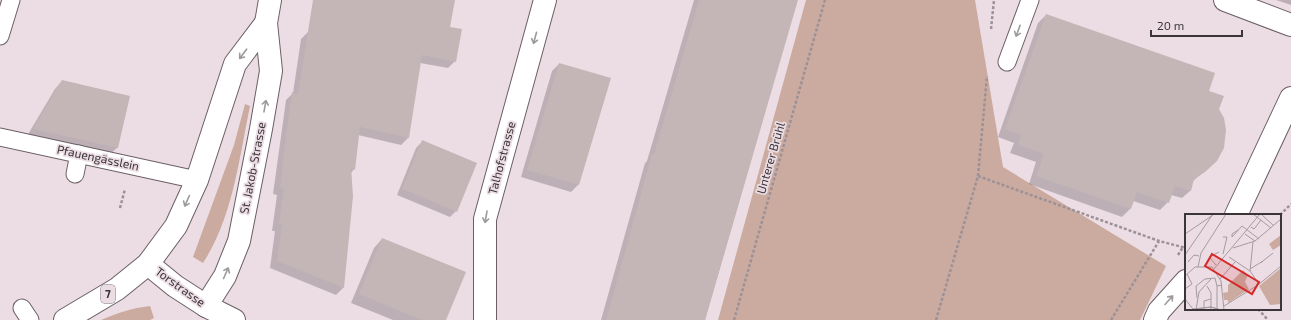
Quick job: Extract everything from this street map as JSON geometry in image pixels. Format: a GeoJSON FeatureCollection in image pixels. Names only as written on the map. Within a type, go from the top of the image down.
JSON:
{"type":"FeatureCollection","features":[{"type":"Feature","properties":{"kind":"main road","name":"St. Jakob-Strasse"},"geometry":{"type":"LineString","coordinates":[[200,313],[225,276],[239,241],[271,71],[266,23],[270,0]]}},
{"type":"Feature","properties":{"kind":"main road","name":"Talhofstrasse"},"geometry":{"type":"LineString","coordinates":[[485,320],[485,219],[545,0]]}},
{"type":"Feature","properties":{"kind":"main road"},"geometry":{"type":"LineString","coordinates":[[1225,0],[1291,25]]}},
{"type":"Feature","properties":{"kind":"main road","name":"St. Jakob-Strasse"},"geometry":{"type":"LineString","coordinates":[[148,264],[176,226],[196,180],[235,64],[266,23]]}},
{"type":"Feature","properties":{"kind":"main road"},"geometry":{"type":"LineString","coordinates":[[1236,214],[1291,98]]}},
{"type":"Feature","properties":{"kind":"main road","name":"Torstrasse"},"geometry":{"type":"LineString","coordinates":[[148,264],[175,286],[200,313],[234,320]]}},
{"type":"Feature","properties":{"kind":"main road","name":"7"},"geometry":{"type":"LineString","coordinates":[[65,320],[117,289],[148,264]]}},
{"type":"Feature","properties":{"kind":"main road"},"geometry":{"type":"LineString","coordinates":[[1155,320],[1159,312],[1185,282]]}},
{"type":"Feature","properties":{"kind":"lane"},"geometry":{"type":"LineString","coordinates":[[0,36],[11,0]]}},
{"type":"Feature","properties":{"kind":"lane"},"geometry":{"type":"LineString","coordinates":[[1007,62],[1030,0]]}},
{"type":"Feature","properties":{"kind":"lane","name":"Pfauengässlein"},"geometry":{"type":"LineString","coordinates":[[0,137],[196,180]]}},
{"type":"Feature","properties":{"kind":"lane"},"geometry":{"type":"LineString","coordinates":[[75,174],[79,154]]}},
{"type":"Feature","properties":{"kind":"path","name":"Unterer Brühl"},"geometry":{"type":"LineString","coordinates":[[734,320],[824,0]]}},
{"type":"Feature","properties":{"kind":"path"},"geometry":{"type":"LineString","coordinates":[[991,30],[994,0]]}},
{"type":"Feature","properties":{"kind":"path"},"geometry":{"type":"LineString","coordinates":[[936,320],[978,176],[988,69]]}},
{"type":"Feature","properties":{"kind":"path"},"geometry":{"type":"LineString","coordinates":[[978,176],[1159,241],[1185,248]]}},
{"type":"Feature","properties":{"kind":"path"},"geometry":{"type":"LineString","coordinates":[[120,208],[125,188]]}},
{"type":"Feature","properties":{"kind":"path"},"geometry":{"type":"LineString","coordinates":[[1281,214],[1291,204]]}},
{"type":"Feature","properties":{"kind":"path"},"geometry":{"type":"LineString","coordinates":[[1111,320],[1159,241]]}},
{"type":"Feature","properties":{"kind":"path"},"geometry":{"type":"LineString","coordinates":[[1259,310],[1268,320]]}},
{"type":"Feature","properties":{"kind":"shaded area"},"geometry":{"type":"Polygon","coordinates":[[[806,0],[975,0],[1003,167],[1166,266],[1140,320],[718,320],[806,0]]]}},
{"type":"Feature","properties":{"kind":"shaded area"},"geometry":{"type":"Polygon","coordinates":[[[245,104],[250,106],[234,187],[221,227],[203,263],[193,257],[234,145],[245,104]]]}},
{"type":"Feature","properties":{"kind":"shaded area"},"geometry":{"type":"Polygon","coordinates":[[[150,306],[154,318],[150,320],[101,320],[125,311],[150,306]]]}},
{"type":"Feature","properties":{"kind":"building"},"geometry":{"type":"Polygon","coordinates":[[[313,0],[455,0],[450,27],[462,29],[456,62],[422,55],[409,138],[360,127],[355,170],[351,168],[353,196],[344,288],[277,261],[282,224],[279,224],[284,188],[280,187],[287,128],[292,92],[298,94],[313,0]]]}},
{"type":"Feature","properties":{"kind":"building"},"geometry":{"type":"Polygon","coordinates":[[[699,0],[798,0],[705,320],[606,320],[652,154],[654,154],[699,0]]]}},
{"type":"Feature","properties":{"kind":"building"},"geometry":{"type":"Polygon","coordinates":[[[1046,14],[1215,73],[1209,91],[1224,96],[1219,109],[1224,118],[1226,130],[1224,148],[1217,161],[1205,172],[1194,179],[1191,191],[1175,186],[1169,203],[1137,192],[1131,209],[1036,176],[1044,154],[1018,145],[1021,135],[1005,129],[1046,14]]]}},
{"type":"Feature","properties":{"kind":"building"},"geometry":{"type":"Polygon","coordinates":[[[559,63],[611,78],[579,185],[527,170],[559,63]]]}},
{"type":"Feature","properties":{"kind":"building"},"geometry":{"type":"Polygon","coordinates":[[[62,80],[130,96],[118,148],[33,129],[62,80]]]}},
{"type":"Feature","properties":{"kind":"building"},"geometry":{"type":"Polygon","coordinates":[[[422,140],[477,163],[457,212],[402,189],[422,140]]]}},
{"type":"Feature","properties":{"kind":"building"},"geometry":{"type":"Polygon","coordinates":[[[382,238],[466,272],[446,320],[422,320],[359,294],[382,238]]]}}]}
